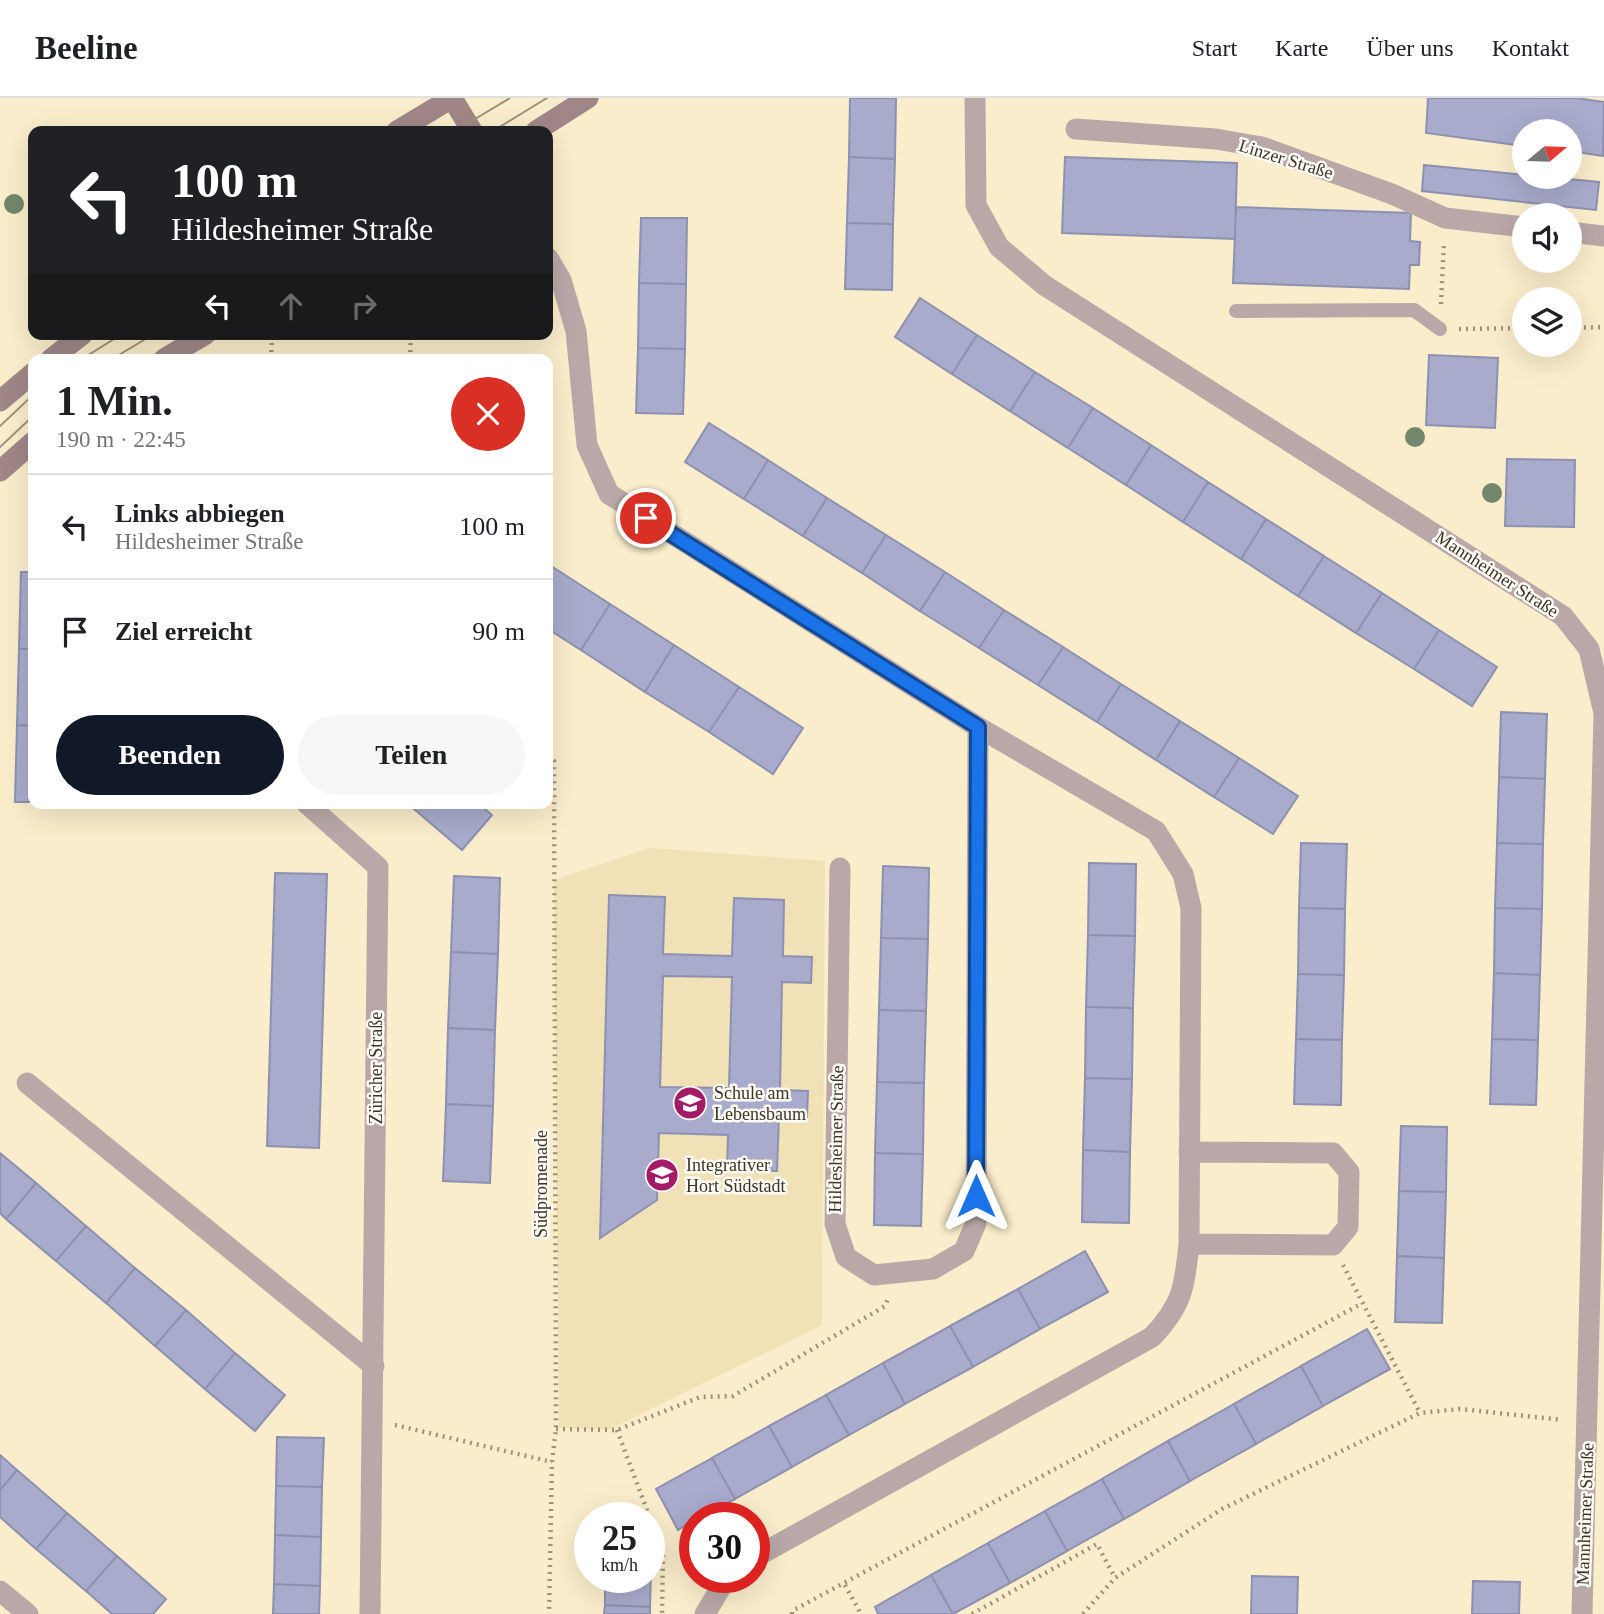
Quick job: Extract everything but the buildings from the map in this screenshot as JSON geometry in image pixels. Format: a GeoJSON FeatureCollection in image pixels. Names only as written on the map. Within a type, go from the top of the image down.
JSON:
{"type":"FeatureCollection","features":[{"type":"Feature","properties":{"kind":"street"},"geometry":{"type":"LineString","coordinates":[[405,126],[452,98],[469,126]]}},
{"type":"Feature","properties":{"kind":"street"},"geometry":{"type":"LineString","coordinates":[[544,126],[588,98]]}},
{"type":"Feature","properties":{"kind":"street","name":"Mannheimer Straße"},"geometry":{"type":"LineString","coordinates":[[975,98],[976,205],[999,247],[1044,285],[1563,616],[1589,649],[1604,713],[1587,1423],[1590,1602]]}},
{"type":"Feature","properties":{"kind":"street","name":"Linzer Straße"},"geometry":{"type":"LineString","coordinates":[[1076,129],[1216,139],[1262,147],[1392,194],[1445,218],[1512,226]]}},
{"type":"Feature","properties":{"kind":"street"},"geometry":{"type":"LineString","coordinates":[[1582,233],[1604,236]]}},
{"type":"Feature","properties":{"kind":"street"},"geometry":{"type":"LineString","coordinates":[[553,266],[561,280],[576,331],[587,445],[609,494],[978,727],[1156,831],[1183,874],[1191,908],[1189,1244],[1184,1286],[1174,1314],[1152,1337],[770,1549]]}},
{"type":"Feature","properties":{"kind":"street"},"geometry":{"type":"LineString","coordinates":[[57,354],[75,340]]}},
{"type":"Feature","properties":{"kind":"street"},"geometry":{"type":"LineString","coordinates":[[172,354],[196,340]]}},
{"type":"Feature","properties":{"kind":"street"},"geometry":{"type":"LineString","coordinates":[[0,401],[28,377]]}},
{"type":"Feature","properties":{"kind":"street"},"geometry":{"type":"LineString","coordinates":[[0,471],[28,446]]}},
{"type":"Feature","properties":{"kind":"street","name":"Hildesheimer Straße"},"geometry":{"type":"LineString","coordinates":[[840,868],[835,1224],[846,1257],[874,1275],[933,1269],[964,1251],[976,1223],[978,727]]}},
{"type":"Feature","properties":{"kind":"street","name":"Züricher Straße"},"geometry":{"type":"LineString","coordinates":[[313,809],[378,867],[370,1614]]}},
{"type":"Feature","properties":{"kind":"street"},"geometry":{"type":"LineString","coordinates":[[27,1083],[374,1366]]}},
{"type":"Feature","properties":{"kind":"street"},"geometry":{"type":"LineString","coordinates":[[1189,1152],[1334,1153],[1349,1172],[1348,1227],[1333,1245],[1189,1244]]}},
{"type":"Feature","properties":{"kind":"street"},"geometry":{"type":"LineString","coordinates":[[0,1591],[28,1614]]}},
{"type":"Feature","properties":{"kind":"street"},"geometry":{"type":"LineString","coordinates":[[705,1614],[717,1593]]}},
{"type":"Feature","properties":{"kind":"lane"},"geometry":{"type":"LineString","coordinates":[[1236,311],[1414,310],[1440,329]]}},
{"type":"Feature","properties":{"kind":"path"},"geometry":{"type":"LineString","coordinates":[[1445,218],[1440,329],[1512,328]]}},
{"type":"Feature","properties":{"kind":"path"},"geometry":{"type":"LineString","coordinates":[[1582,328],[1604,327]]}},
{"type":"Feature","properties":{"kind":"path","name":"Südpromenade"},"geometry":{"type":"LineString","coordinates":[[549,1614],[552,1462],[556,1429],[553,760]]}},
{"type":"Feature","properties":{"kind":"path"},"geometry":{"type":"LineString","coordinates":[[1333,1245],[1361,1304],[1420,1413]]}},
{"type":"Feature","properties":{"kind":"path"},"geometry":{"type":"LineString","coordinates":[[556,1429],[617,1430],[700,1397],[733,1396],[885,1306],[897,1274]]}},
{"type":"Feature","properties":{"kind":"path"},"geometry":{"type":"LineString","coordinates":[[792,1614],[792,1611],[845,1585],[1361,1304]]}},
{"type":"Feature","properties":{"kind":"path"},"geometry":{"type":"LineString","coordinates":[[1083,1614],[1115,1578],[1222,1509],[1420,1413],[1460,1409],[1587,1423]]}},
{"type":"Feature","properties":{"kind":"path"},"geometry":{"type":"LineString","coordinates":[[373,1420],[552,1462]]}},
{"type":"Feature","properties":{"kind":"path"},"geometry":{"type":"LineString","coordinates":[[617,1430],[663,1553],[662,1614]]}},
{"type":"Feature","properties":{"kind":"path"},"geometry":{"type":"LineString","coordinates":[[972,1614],[1097,1544],[1115,1578]]}},
{"type":"Feature","properties":{"kind":"path"},"geometry":{"type":"LineString","coordinates":[[845,1585],[861,1614]]}},
{"type":"Feature","properties":{"kind":"shaded area","name":"Schule am Lebensbaum"},"geometry":{"type":"Polygon","coordinates":[[[650,848],[825,861],[822,1325],[610,1429],[559,1428],[554,880],[650,848]]]}},
{"type":"Feature","properties":{"kind":"tram line"},"geometry":{"type":"LineString","coordinates":[[463,126],[510,98]]}},
{"type":"Feature","properties":{"kind":"tram line"},"geometry":{"type":"LineString","coordinates":[[501,126],[547,98]]}},
{"type":"Feature","properties":{"kind":"tram line"},"geometry":{"type":"LineString","coordinates":[[90,354],[112,340]]}},
{"type":"Feature","properties":{"kind":"tram line"},"geometry":{"type":"LineString","coordinates":[[120,354],[144,340]]}},
{"type":"Feature","properties":{"kind":"tram line"},"geometry":{"type":"LineString","coordinates":[[0,426],[28,400]]}},
{"type":"Feature","properties":{"kind":"tram line"},"geometry":{"type":"LineString","coordinates":[[0,447],[28,421]]}},
{"type":"Feature","properties":{"kind":"place","name":"Schule am Lebensbaum"},"geometry":{"type":"Point","coordinates":[690,1103]}},
{"type":"Feature","properties":{"kind":"place","name":"Integrativer Hort Südstadt"},"geometry":{"type":"Point","coordinates":[662,1175]}},
{"type":"Feature","properties":{"kind":"route"},"geometry":{"type":"LineString","coordinates":[[646,518],[978,727],[976,1196]]}}]}
